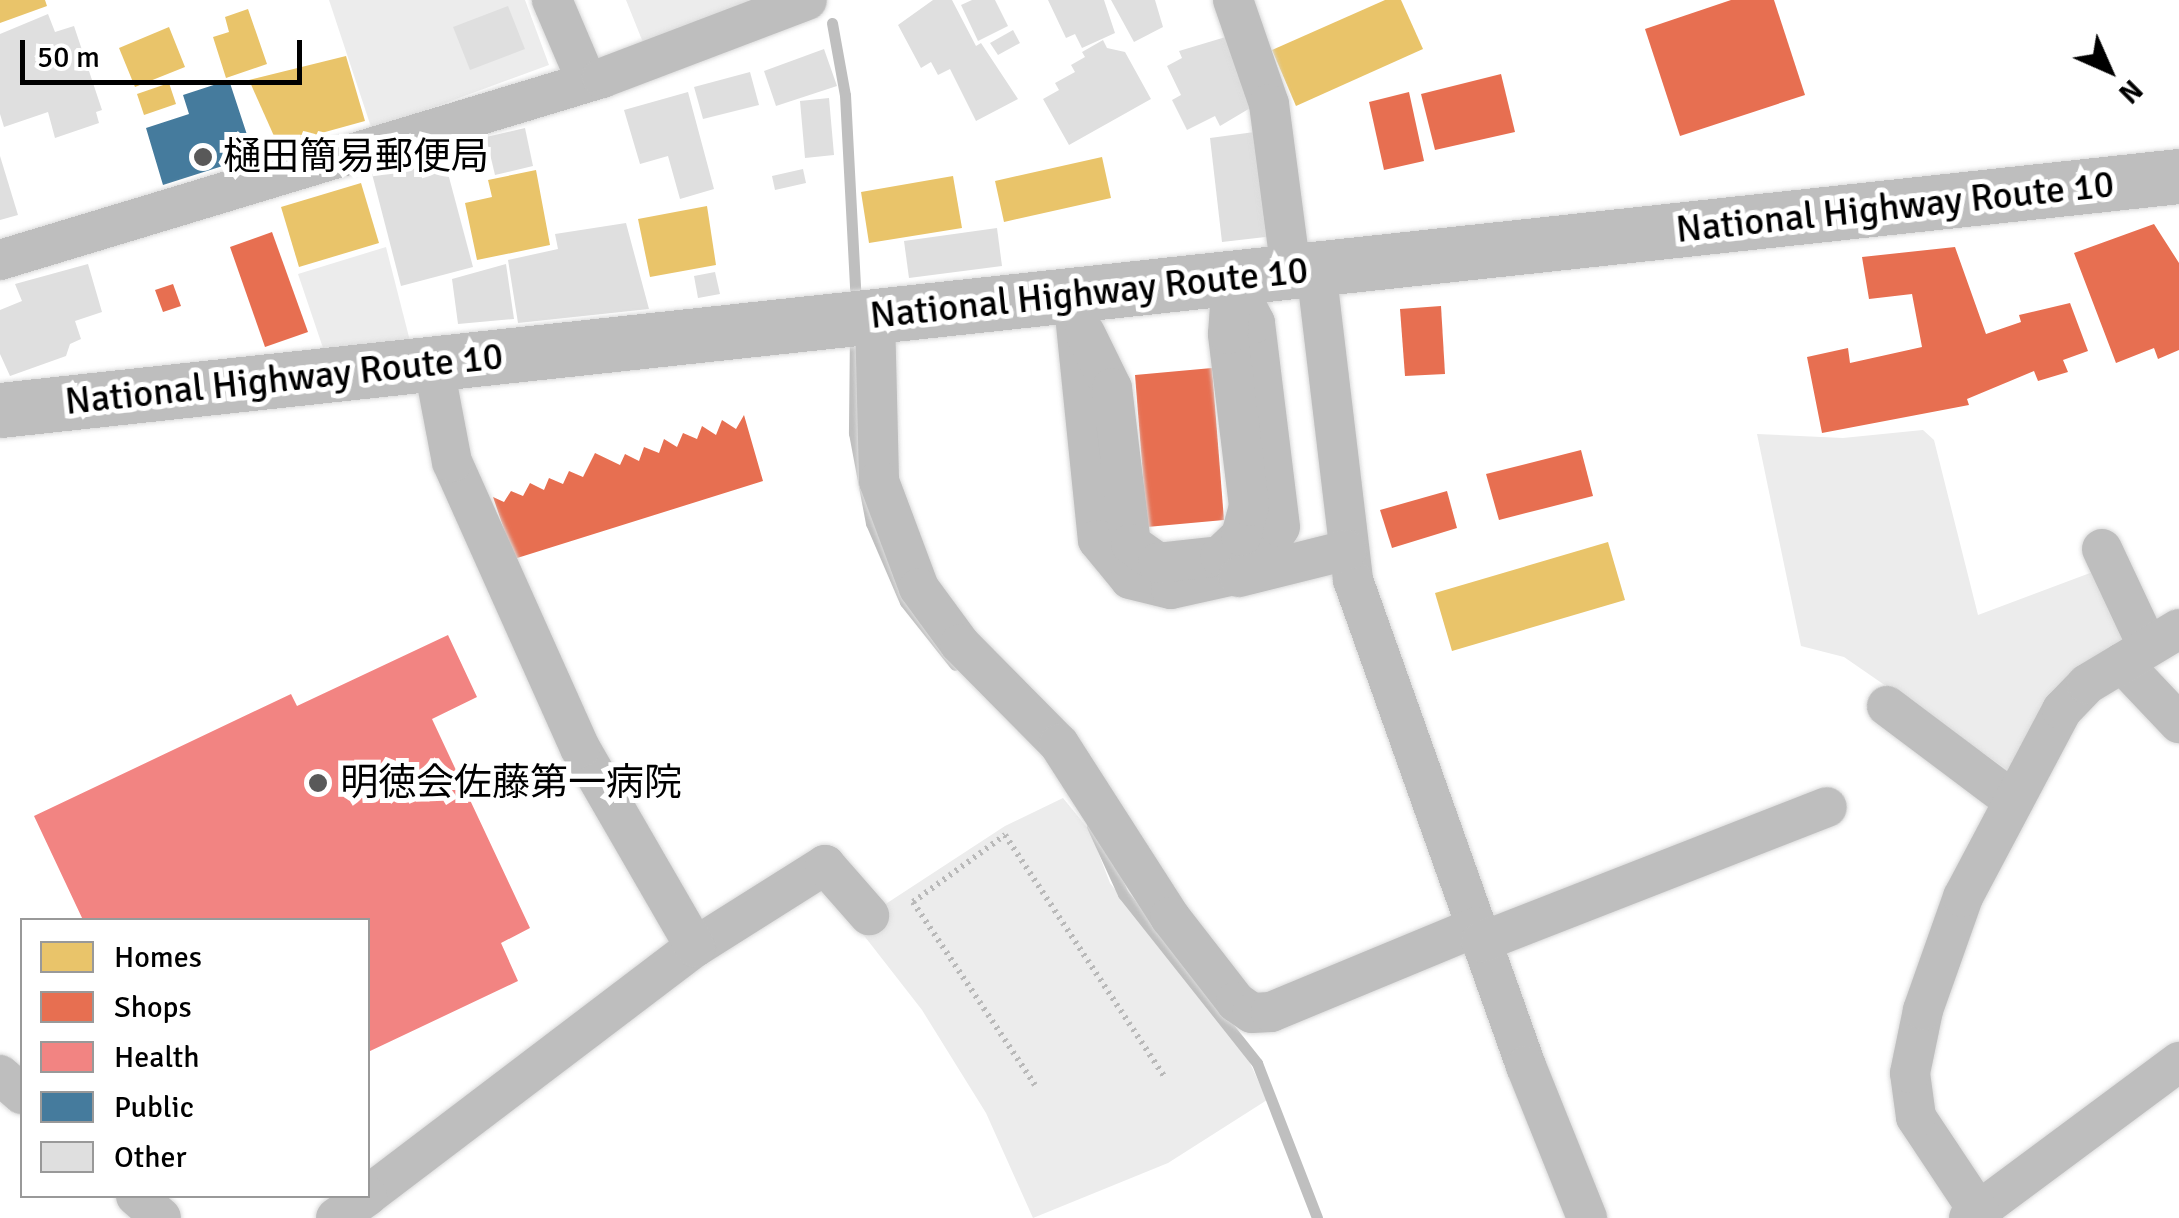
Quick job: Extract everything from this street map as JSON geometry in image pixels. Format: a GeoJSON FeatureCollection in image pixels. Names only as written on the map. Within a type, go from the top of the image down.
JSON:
{"type":"FeatureCollection","features":[{"type":"Feature","properties":{"kind":"highway","name":"National Highway Route 10"},"geometry":{"type":"LineString","coordinates":[[0,410],[875,316],[1074,306],[1232,278],[2179,176]]}},
{"type":"Feature","properties":{"kind":"street"},"geometry":{"type":"LineString","coordinates":[[552,0],[587,82]]}},
{"type":"Feature","properties":{"kind":"street"},"geometry":{"type":"LineString","coordinates":[[0,260],[587,82],[807,0]]}},
{"type":"Feature","properties":{"kind":"street"},"geometry":{"type":"LineString","coordinates":[[1233,0],[1270,104],[1303,270],[1347,550],[1372,641],[1478,935],[1587,1218]]}},
{"type":"Feature","properties":{"kind":"street"},"geometry":{"type":"LineString","coordinates":[[1074,306],[1112,388],[1130,544],[1158,563],[1212,559],[1235,544],[1248,517],[1228,334],[1232,278]]}},
{"type":"Feature","properties":{"kind":"street"},"geometry":{"type":"LineString","coordinates":[[1226,580],[1260,561],[1280,528],[1254,324],[1232,278]]}},
{"type":"Feature","properties":{"kind":"street"},"geometry":{"type":"LineString","coordinates":[[1074,306],[1093,523],[1105,555],[1130,579],[1156,588],[1226,580],[1347,550]]}},
{"type":"Feature","properties":{"kind":"street"},"geometry":{"type":"LineString","coordinates":[[875,316],[877,469],[918,588],[948,630],[1059,744],[1170,918],[1236,1002],[1252,1013],[1270,1012],[1827,807]]}},
{"type":"Feature","properties":{"kind":"street"},"geometry":{"type":"LineString","coordinates":[[433,362],[452,462],[572,730],[695,946]]}},
{"type":"Feature","properties":{"kind":"street"},"geometry":{"type":"LineString","coordinates":[[2102,549],[2150,646],[2179,723]]}},
{"type":"Feature","properties":{"kind":"street"},"geometry":{"type":"LineString","coordinates":[[2150,646],[2078,690],[2062,710],[1953,920],[1919,1022],[1910,1073],[1921,1131],[1977,1216],[2179,1062]]}},
{"type":"Feature","properties":{"kind":"street"},"geometry":{"type":"LineString","coordinates":[[1887,706],[2012,800]]}},
{"type":"Feature","properties":{"kind":"street"},"geometry":{"type":"LineString","coordinates":[[370,1193],[695,946],[825,865],[869,916]]}},
{"type":"Feature","properties":{"kind":"street"},"geometry":{"type":"LineString","coordinates":[[0,1075],[20,1092]]}},
{"type":"Feature","properties":{"kind":"street"},"geometry":{"type":"LineString","coordinates":[[138,1198],[161,1218]]}},
{"type":"Feature","properties":{"kind":"street"},"geometry":{"type":"LineString","coordinates":[[336,1218],[363,1198]]}},
{"type":"Feature","properties":{"kind":"path"},"geometry":{"type":"LineString","coordinates":[[1035,1084],[913,902],[1005,835],[1166,1079]]}},
{"type":"Feature","properties":{"kind":"shaded area"},"geometry":{"type":"Polygon","coordinates":[[[329,0],[525,0],[549,65],[372,130],[329,0]]]}},
{"type":"Feature","properties":{"kind":"shaded area"},"geometry":{"type":"Polygon","coordinates":[[[626,0],[758,0],[644,45],[626,0]]]}},
{"type":"Feature","properties":{"kind":"shaded area"},"geometry":{"type":"Polygon","coordinates":[[[386,247],[410,341],[323,348],[298,274],[386,247]]]}},
{"type":"Feature","properties":{"kind":"shaded area"},"geometry":{"type":"Polygon","coordinates":[[[1923,430],[1934,440],[1978,615],[2098,570],[2126,641],[2009,771],[1844,657],[1801,646],[1757,434],[1843,438],[1923,430]]]}},
{"type":"Feature","properties":{"kind":"shaded area"},"geometry":{"type":"Polygon","coordinates":[[[1063,798],[1090,831],[1110,883],[1245,1052],[1267,1100],[1168,1163],[1033,1218],[986,1113],[922,1010],[855,924],[1005,826],[1063,798]]]}},
{"type":"Feature","properties":{"kind":"building: Homes"},"geometry":{"type":"Polygon","coordinates":[[[0,0],[45,0],[47,6],[0,23],[0,0]]]}},
{"type":"Feature","properties":{"kind":"building: Homes"},"geometry":{"type":"Polygon","coordinates":[[[1385,0],[1401,0],[1423,49],[1296,106],[1272,50],[1385,0]]]}},
{"type":"Feature","properties":{"kind":"building: Homes"},"geometry":{"type":"Polygon","coordinates":[[[248,9],[267,64],[226,78],[213,37],[229,32],[225,17],[248,9]]]}},
{"type":"Feature","properties":{"kind":"building: Homes"},"geometry":{"type":"Polygon","coordinates":[[[169,27],[185,67],[135,87],[119,48],[169,27]]]}},
{"type":"Feature","properties":{"kind":"building: Homes"},"geometry":{"type":"Polygon","coordinates":[[[346,56],[365,121],[278,145],[249,80],[346,56]]]}},
{"type":"Feature","properties":{"kind":"building: Homes"},"geometry":{"type":"Polygon","coordinates":[[[169,83],[176,104],[144,115],[137,94],[169,83]]]}},
{"type":"Feature","properties":{"kind":"building: Homes"},"geometry":{"type":"Polygon","coordinates":[[[1102,157],[1111,198],[1004,222],[995,181],[1102,157]]]}},
{"type":"Feature","properties":{"kind":"building: Homes"},"geometry":{"type":"Polygon","coordinates":[[[536,170],[550,245],[477,260],[465,203],[492,197],[488,180],[536,170]]]}},
{"type":"Feature","properties":{"kind":"building: Homes"},"geometry":{"type":"Polygon","coordinates":[[[953,176],[962,228],[869,243],[861,192],[953,176]]]}},
{"type":"Feature","properties":{"kind":"building: Homes"},"geometry":{"type":"Polygon","coordinates":[[[361,183],[379,243],[299,267],[281,207],[361,183]]]}},
{"type":"Feature","properties":{"kind":"building: Homes"},"geometry":{"type":"Polygon","coordinates":[[[707,206],[716,265],[650,277],[638,219],[707,206]]]}},
{"type":"Feature","properties":{"kind":"building: Homes"},"geometry":{"type":"Polygon","coordinates":[[[1608,542],[1625,600],[1452,651],[1435,593],[1608,542]]]}},
{"type":"Feature","properties":{"kind":"building: Shops"},"geometry":{"type":"Polygon","coordinates":[[[1731,0],[1774,0],[1805,95],[1680,136],[1645,29],[1731,0]]]}},
{"type":"Feature","properties":{"kind":"building: Shops"},"geometry":{"type":"Polygon","coordinates":[[[1501,74],[1515,132],[1435,150],[1421,94],[1501,74]]]}},
{"type":"Feature","properties":{"kind":"building: Shops"},"geometry":{"type":"Polygon","coordinates":[[[1409,92],[1424,161],[1384,170],[1369,102],[1409,92]]]}},
{"type":"Feature","properties":{"kind":"building: Shops"},"geometry":{"type":"Polygon","coordinates":[[[2154,224],[2179,263],[2179,350],[2158,359],[2154,348],[2116,363],[2074,253],[2154,224]]]}},
{"type":"Feature","properties":{"kind":"building: Shops"},"geometry":{"type":"Polygon","coordinates":[[[272,232],[308,332],[265,347],[230,247],[272,232]]]}},
{"type":"Feature","properties":{"kind":"building: Shops"},"geometry":{"type":"Polygon","coordinates":[[[1955,247],[1986,334],[2021,322],[2019,315],[2070,303],[2088,351],[2063,360],[2068,372],[2038,381],[2034,371],[1967,399],[1969,405],[1822,433],[1807,357],[1848,348],[1850,363],[1922,347],[1912,294],[1869,299],[1862,257],[1955,247]]]}},
{"type":"Feature","properties":{"kind":"building: Shops"},"geometry":{"type":"Polygon","coordinates":[[[173,284],[181,306],[163,312],[155,290],[173,284]]]}},
{"type":"Feature","properties":{"kind":"building: Shops"},"geometry":{"type":"Polygon","coordinates":[[[1441,306],[1445,374],[1405,376],[1400,309],[1441,306]]]}},
{"type":"Feature","properties":{"kind":"building: Shops"},"geometry":{"type":"Polygon","coordinates":[[[1212,368],[1224,520],[1147,527],[1135,375],[1212,368]]]}},
{"type":"Feature","properties":{"kind":"building: Shops"},"geometry":{"type":"Polygon","coordinates":[[[744,415],[763,481],[514,559],[493,497],[504,502],[511,491],[523,496],[530,483],[544,490],[549,478],[563,484],[569,471],[583,477],[595,453],[620,465],[625,454],[639,461],[644,447],[659,453],[664,439],[677,447],[683,433],[697,439],[702,426],[716,435],[722,420],[736,429],[744,415]]]}},
{"type":"Feature","properties":{"kind":"building: Shops"},"geometry":{"type":"Polygon","coordinates":[[[1581,450],[1593,496],[1499,520],[1486,474],[1581,450]]]}},
{"type":"Feature","properties":{"kind":"building: Shops"},"geometry":{"type":"Polygon","coordinates":[[[1447,491],[1457,528],[1392,548],[1380,510],[1447,491]]]}},
{"type":"Feature","properties":{"kind":"building: Health"},"geometry":{"type":"Polygon","coordinates":[[[448,635],[477,697],[432,719],[530,928],[501,943],[518,981],[370,1051],[370,918],[82,918],[34,816],[291,694],[297,706],[448,635]]]}},
{"type":"Feature","properties":{"kind":"building: Public"},"geometry":{"type":"Polygon","coordinates":[[[229,80],[254,156],[163,185],[146,128],[189,114],[183,95],[229,80]]]}},
{"type":"Feature","properties":{"kind":"building: Other"},"geometry":{"type":"Polygon","coordinates":[[[933,0],[952,0],[976,46],[981,43],[1018,99],[976,121],[950,69],[938,75],[931,62],[921,68],[898,25],[933,0]]]}},
{"type":"Feature","properties":{"kind":"building: Other"},"geometry":{"type":"Polygon","coordinates":[[[972,0],[995,0],[1008,26],[978,41],[961,5],[972,0]]]}},
{"type":"Feature","properties":{"kind":"building: Other"},"geometry":{"type":"Polygon","coordinates":[[[1048,0],[1104,0],[1115,33],[1082,48],[1075,34],[1066,38],[1048,0]]]}},
{"type":"Feature","properties":{"kind":"building: Other"},"geometry":{"type":"Polygon","coordinates":[[[1111,0],[1155,0],[1163,27],[1134,42],[1111,0]]]}},
{"type":"Feature","properties":{"kind":"building: Other"},"geometry":{"type":"Polygon","coordinates":[[[508,6],[525,49],[470,70],[453,27],[508,6]]]}},
{"type":"Feature","properties":{"kind":"building: Other"},"geometry":{"type":"Polygon","coordinates":[[[48,14],[55,32],[74,26],[102,110],[96,112],[99,123],[55,138],[48,112],[4,127],[0,114],[0,34],[48,14]]]}},
{"type":"Feature","properties":{"kind":"building: Other"},"geometry":{"type":"Polygon","coordinates":[[[1013,30],[1020,43],[998,55],[990,43],[1013,30]]]}},
{"type":"Feature","properties":{"kind":"building: Other"},"geometry":{"type":"Polygon","coordinates":[[[1229,36],[1262,101],[1220,126],[1215,116],[1187,130],[1172,100],[1181,95],[1167,66],[1182,58],[1179,51],[1229,36]]]}},
{"type":"Feature","properties":{"kind":"building: Other"},"geometry":{"type":"Polygon","coordinates":[[[1103,40],[1107,48],[1125,52],[1151,99],[1069,145],[1043,99],[1059,90],[1055,83],[1075,72],[1071,65],[1085,57],[1082,52],[1103,40]]]}},
{"type":"Feature","properties":{"kind":"building: Other"},"geometry":{"type":"Polygon","coordinates":[[[824,49],[837,86],[776,106],[764,71],[824,49]]]}},
{"type":"Feature","properties":{"kind":"building: Other"},"geometry":{"type":"Polygon","coordinates":[[[750,72],[759,105],[703,119],[694,87],[750,72]]]}},
{"type":"Feature","properties":{"kind":"building: Other"},"geometry":{"type":"Polygon","coordinates":[[[688,92],[714,189],[680,199],[668,156],[640,164],[624,110],[688,92]]]}},
{"type":"Feature","properties":{"kind":"building: Other"},"geometry":{"type":"Polygon","coordinates":[[[829,98],[834,155],[805,158],[800,101],[829,98]]]}},
{"type":"Feature","properties":{"kind":"building: Other"},"geometry":{"type":"Polygon","coordinates":[[[525,128],[533,166],[495,175],[486,137],[525,128]]]}},
{"type":"Feature","properties":{"kind":"building: Other"},"geometry":{"type":"Polygon","coordinates":[[[1262,131],[1274,236],[1222,242],[1210,138],[1262,131]]]}},
{"type":"Feature","properties":{"kind":"building: Other"},"geometry":{"type":"Polygon","coordinates":[[[442,151],[473,267],[401,286],[371,170],[442,151]]]}},
{"type":"Feature","properties":{"kind":"building: Other"},"geometry":{"type":"Polygon","coordinates":[[[0,156],[18,215],[0,220],[0,156]]]}},
{"type":"Feature","properties":{"kind":"building: Other"},"geometry":{"type":"Polygon","coordinates":[[[803,169],[806,183],[775,190],[772,176],[803,169]]]}},
{"type":"Feature","properties":{"kind":"building: Other"},"geometry":{"type":"Polygon","coordinates":[[[626,223],[649,309],[518,323],[508,260],[558,249],[555,234],[626,223]]]}},
{"type":"Feature","properties":{"kind":"building: Other"},"geometry":{"type":"Polygon","coordinates":[[[997,228],[1002,266],[909,278],[904,241],[997,228]]]}},
{"type":"Feature","properties":{"kind":"building: Other"},"geometry":{"type":"Polygon","coordinates":[[[88,264],[102,312],[75,321],[81,339],[70,344],[66,356],[10,376],[0,354],[0,310],[22,301],[15,284],[88,264]]]}},
{"type":"Feature","properties":{"kind":"building: Other"},"geometry":{"type":"Polygon","coordinates":[[[506,264],[514,319],[458,324],[452,279],[506,264]]]}},
{"type":"Feature","properties":{"kind":"building: Other"},"geometry":{"type":"Polygon","coordinates":[[[715,272],[720,294],[698,298],[694,276],[715,272]]]}},
{"type":"Feature","properties":{"kind":"waterway"},"geometry":{"type":"LineString","coordinates":[[832,23],[845,95],[856,302]]}},
{"type":"Feature","properties":{"kind":"waterway"},"geometry":{"type":"LineString","coordinates":[[855,331],[854,433],[871,523],[905,602],[955,665]]}},
{"type":"Feature","properties":{"kind":"waterway"},"geometry":{"type":"LineString","coordinates":[[1092,826],[1123,894],[1257,1063],[1317,1218]]}},
{"type":"Feature","properties":{"kind":"place","name":"樋田簡易郵便局"},"geometry":{"type":"Point","coordinates":[203,157]}},
{"type":"Feature","properties":{"kind":"place","name":"明徳会佐藤第一病院"},"geometry":{"type":"Point","coordinates":[318,783]}}]}
